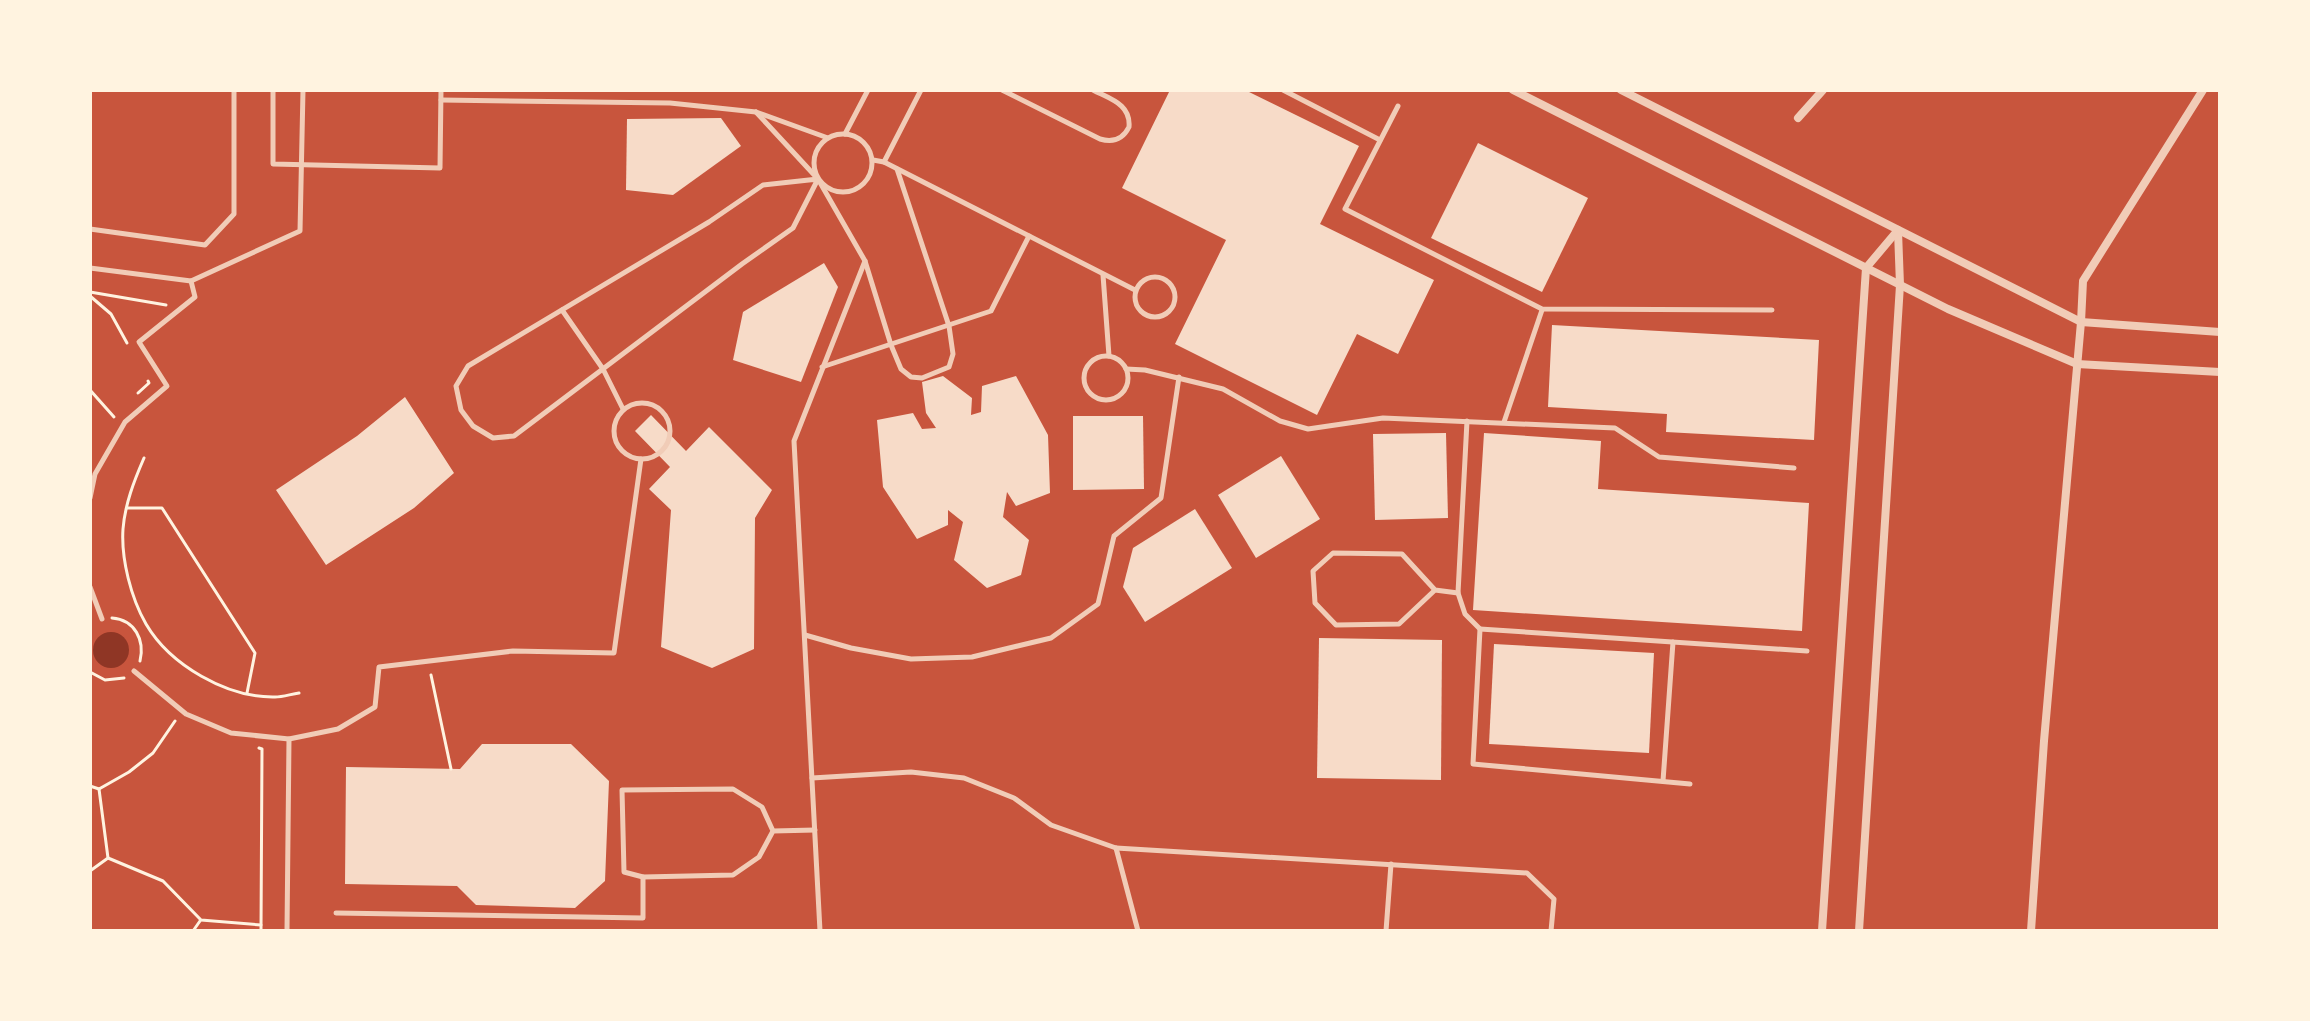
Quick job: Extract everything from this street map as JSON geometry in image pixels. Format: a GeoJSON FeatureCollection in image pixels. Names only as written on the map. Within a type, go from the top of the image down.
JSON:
{"type":"FeatureCollection","features":[{"type":"Feature","properties":{"kind":"street"},"geometry":{"type":"LineString","coordinates":[[1513,90],[1948,309],[2077,364],[2220,372]]}},
{"type":"Feature","properties":{"kind":"street"},"geometry":{"type":"LineString","coordinates":[[1621,90],[2081,322],[2220,332]]}},
{"type":"Feature","properties":{"kind":"street"},"geometry":{"type":"LineString","coordinates":[[1798,118],[1823,90]]}},
{"type":"Feature","properties":{"kind":"street"},"geometry":{"type":"LineString","coordinates":[[2031,931],[2083,281],[2203,90]]}},
{"type":"Feature","properties":{"kind":"street"},"geometry":{"type":"LineString","coordinates":[[1822,931],[1866,268],[1898,230]]}},
{"type":"Feature","properties":{"kind":"street"},"geometry":{"type":"LineString","coordinates":[[1859,931],[1900,285],[1898,230]]}},
{"type":"Feature","properties":{"kind":"lane"},"geometry":{"type":"LineString","coordinates":[[90,229],[205,245],[234,214],[234,90]]}},
{"type":"Feature","properties":{"kind":"lane"},"geometry":{"type":"LineString","coordinates":[[273,90],[273,164],[440,168],[441,90]]}},
{"type":"Feature","properties":{"kind":"lane"},"geometry":{"type":"LineString","coordinates":[[90,268],[191,281],[300,231],[303,90]]}},
{"type":"Feature","properties":{"kind":"lane"},"geometry":{"type":"LineString","coordinates":[[845,134],[868,90]]}},
{"type":"Feature","properties":{"kind":"lane"},"geometry":{"type":"LineString","coordinates":[[884,162],[921,90]]}},
{"type":"Feature","properties":{"kind":"lane"},"geometry":{"type":"LineString","coordinates":[[1002,90],[1100,139],[1120,138],[1129,127],[1128,113],[1120,104],[1093,90]]}},
{"type":"Feature","properties":{"kind":"lane"},"geometry":{"type":"LineString","coordinates":[[1283,90],[1380,140]]}},
{"type":"Feature","properties":{"kind":"lane"},"geometry":{"type":"LineString","coordinates":[[441,100],[670,103],[756,112],[828,138],[845,134],[855,136],[864,142],[873,160],[868,180],[851,192],[832,191],[756,112]]}},
{"type":"Feature","properties":{"kind":"lane"},"geometry":{"type":"LineString","coordinates":[[1398,106],[1345,209],[1542,309],[1772,310]]}},
{"type":"Feature","properties":{"kind":"lane"},"geometry":{"type":"LineString","coordinates":[[828,138],[815,152],[814,170],[865,261],[901,369],[911,377],[922,378],[949,367],[953,346],[897,169]]}},
{"type":"Feature","properties":{"kind":"lane"},"geometry":{"type":"LineString","coordinates":[[873,160],[884,162],[1135,290]]}},
{"type":"Feature","properties":{"kind":"lane"},"geometry":{"type":"LineString","coordinates":[[818,179],[793,228],[514,436],[493,438],[473,426],[461,410],[456,386],[468,366],[709,222],[763,185],[818,179]]}},
{"type":"Feature","properties":{"kind":"lane"},"geometry":{"type":"LineString","coordinates":[[822,367],[991,311],[1029,236]]}},
{"type":"Feature","properties":{"kind":"lane"},"geometry":{"type":"LineString","coordinates":[[820,931],[794,441],[865,261]]}},
{"type":"Feature","properties":{"kind":"lane"},"geometry":{"type":"LineString","coordinates":[[1103,274],[1109,356]]}},
{"type":"Feature","properties":{"kind":"lane"},"geometry":{"type":"LineString","coordinates":[[1156,276],[1173,287],[1173,307],[1163,316],[1143,314],[1135,303],[1135,290],[1143,279],[1156,276]]}},
{"type":"Feature","properties":{"kind":"lane"},"geometry":{"type":"LineString","coordinates":[[90,498],[95,474],[125,422],[167,386],[139,342],[195,297],[191,281]]}},
{"type":"Feature","properties":{"kind":"lane"},"geometry":{"type":"LineString","coordinates":[[1504,422],[1542,309]]}},
{"type":"Feature","properties":{"kind":"lane"},"geometry":{"type":"LineString","coordinates":[[562,310],[603,369],[623,409]]}},
{"type":"Feature","properties":{"kind":"lane"},"geometry":{"type":"LineString","coordinates":[[1109,356],[1126,369],[1127,384],[1118,396],[1104,400],[1092,394],[1085,383],[1086,369],[1095,359],[1109,356]]}},
{"type":"Feature","properties":{"kind":"lane"},"geometry":{"type":"LineString","coordinates":[[1126,369],[1179,377],[1223,389],[1280,421],[1308,429],[1383,418],[1615,428],[1659,457],[1794,468]]}},
{"type":"Feature","properties":{"kind":"lane"},"geometry":{"type":"LineString","coordinates":[[805,635],[851,648],[911,659],[972,657],[1051,638],[1098,604],[1114,536],[1161,498],[1179,377]]}},
{"type":"Feature","properties":{"kind":"lane"},"geometry":{"type":"LineString","coordinates":[[649,403],[665,413],[671,430],[666,447],[650,458],[641,459],[632,457],[617,445],[614,426],[623,409],[631,404],[649,403]]}},
{"type":"Feature","properties":{"kind":"lane"},"geometry":{"type":"LineString","coordinates":[[1467,421],[1458,593],[1465,614],[1480,629],[1807,651]]}},
{"type":"Feature","properties":{"kind":"lane"},"geometry":{"type":"LineString","coordinates":[[134,671],[186,714],[231,733],[289,739],[338,729],[375,707],[379,667],[513,651],[614,653],[641,459]]}},
{"type":"Feature","properties":{"kind":"lane"},"geometry":{"type":"LineString","coordinates":[[1435,590],[1399,624],[1336,625],[1315,603],[1313,571],[1333,553],[1402,554],[1435,590],[1458,593]]}},
{"type":"Feature","properties":{"kind":"lane"},"geometry":{"type":"LineString","coordinates":[[90,587],[102,619]]}},
{"type":"Feature","properties":{"kind":"lane"},"geometry":{"type":"LineString","coordinates":[[1480,629],[1473,764],[1690,784]]}},
{"type":"Feature","properties":{"kind":"lane"},"geometry":{"type":"LineString","coordinates":[[1663,781],[1673,642]]}},
{"type":"Feature","properties":{"kind":"lane"},"geometry":{"type":"LineString","coordinates":[[287,931],[289,739]]}},
{"type":"Feature","properties":{"kind":"lane"},"geometry":{"type":"LineString","coordinates":[[812,778],[911,772],[964,778],[1014,798],[1051,825],[1116,848],[1527,873],[1554,899],[1551,931]]}},
{"type":"Feature","properties":{"kind":"lane"},"geometry":{"type":"LineString","coordinates":[[733,789],[762,807],[773,831],[759,857],[733,875],[643,877],[624,872],[622,790],[733,789]]}},
{"type":"Feature","properties":{"kind":"lane"},"geometry":{"type":"LineString","coordinates":[[773,831],[815,830]]}},
{"type":"Feature","properties":{"kind":"lane"},"geometry":{"type":"LineString","coordinates":[[1116,848],[1138,931]]}},
{"type":"Feature","properties":{"kind":"lane"},"geometry":{"type":"LineString","coordinates":[[1386,931],[1391,864]]}},
{"type":"Feature","properties":{"kind":"lane"},"geometry":{"type":"LineString","coordinates":[[336,913],[643,918],[643,877]]}},
{"type":"Feature","properties":{"kind":"path"},"geometry":{"type":"LineString","coordinates":[[90,294],[181,307]]}},
{"type":"Feature","properties":{"kind":"path"},"geometry":{"type":"LineString","coordinates":[[90,294],[111,314],[126,342]]}},
{"type":"Feature","properties":{"kind":"path"},"geometry":{"type":"LineString","coordinates":[[131,400],[149,383]]}},
{"type":"Feature","properties":{"kind":"path"},"geometry":{"type":"LineString","coordinates":[[90,390],[114,417],[108,427]]}},
{"type":"Feature","properties":{"kind":"path"},"geometry":{"type":"LineString","coordinates":[[144,458],[126,508],[123,531],[124,552],[136,602],[147,625],[179,660],[218,685],[275,697],[299,693]]}},
{"type":"Feature","properties":{"kind":"path"},"geometry":{"type":"LineString","coordinates":[[126,508],[162,508],[255,653],[247,693]]}},
{"type":"Feature","properties":{"kind":"path"},"geometry":{"type":"LineString","coordinates":[[90,672],[105,680],[116,680],[134,671],[140,662],[141,640],[136,630],[118,618]]}},
{"type":"Feature","properties":{"kind":"path"},"geometry":{"type":"LineString","coordinates":[[136,630],[147,625]]}},
{"type":"Feature","properties":{"kind":"path"},"geometry":{"type":"LineString","coordinates":[[431,675],[451,769]]}},
{"type":"Feature","properties":{"kind":"path"},"geometry":{"type":"LineString","coordinates":[[90,786],[99,789],[129,772],[153,753],[175,721]]}},
{"type":"Feature","properties":{"kind":"path"},"geometry":{"type":"LineString","coordinates":[[250,747],[262,749],[261,931]]}},
{"type":"Feature","properties":{"kind":"path"},"geometry":{"type":"LineString","coordinates":[[99,789],[108,858]]}},
{"type":"Feature","properties":{"kind":"path"},"geometry":{"type":"LineString","coordinates":[[90,871],[108,858]]}},
{"type":"Feature","properties":{"kind":"path"},"geometry":{"type":"LineString","coordinates":[[108,858],[163,881],[201,920],[261,925]]}},
{"type":"Feature","properties":{"kind":"path"},"geometry":{"type":"LineString","coordinates":[[193,931],[201,920]]}},
{"type":"Feature","properties":{"kind":"shaded area"},"geometry":{"type":"Polygon","coordinates":[[[111,632],[124,637],[129,650],[124,663],[111,668],[98,663],[93,650],[98,637],[111,632]]]}},
{"type":"Feature","properties":{"kind":"building"},"geometry":{"type":"Polygon","coordinates":[[[1170,90],[1245,90],[1359,146],[1320,224],[1434,280],[1398,354],[1357,334],[1317,415],[1175,344],[1226,240],[1122,188],[1170,90]]]}},
{"type":"Feature","properties":{"kind":"building"},"geometry":{"type":"Polygon","coordinates":[[[721,118],[741,146],[673,195],[626,190],[627,119],[721,118]]]}},
{"type":"Feature","properties":{"kind":"building"},"geometry":{"type":"Polygon","coordinates":[[[1478,143],[1588,198],[1542,292],[1431,238],[1478,143]]]}},
{"type":"Feature","properties":{"kind":"building"},"geometry":{"type":"Polygon","coordinates":[[[824,263],[838,287],[801,382],[733,360],[743,312],[824,263]]]}},
{"type":"Feature","properties":{"kind":"building"},"geometry":{"type":"Polygon","coordinates":[[[1552,325],[1819,340],[1814,440],[1666,432],[1667,414],[1548,407],[1552,325]]]}},
{"type":"Feature","properties":{"kind":"building"},"geometry":{"type":"Polygon","coordinates":[[[943,376],[972,398],[971,415],[981,412],[982,386],[1016,376],[1048,435],[1050,493],[1016,506],[1007,492],[1003,517],[1029,540],[1021,575],[987,588],[954,560],[963,522],[948,510],[948,525],[917,539],[883,487],[877,420],[913,413],[922,429],[936,428],[926,413],[922,382],[943,376]]]}},
{"type":"Feature","properties":{"kind":"building"},"geometry":{"type":"Polygon","coordinates":[[[405,397],[454,473],[414,508],[326,565],[276,490],[357,436],[405,397]]]}},
{"type":"Feature","properties":{"kind":"building"},"geometry":{"type":"Polygon","coordinates":[[[651,415],[686,451],[709,427],[772,490],[755,518],[754,649],[712,668],[661,647],[671,510],[649,489],[670,467],[635,431],[651,415]]]}},
{"type":"Feature","properties":{"kind":"building"},"geometry":{"type":"Polygon","coordinates":[[[1073,416],[1143,416],[1144,489],[1073,490],[1073,416]]]}},
{"type":"Feature","properties":{"kind":"building"},"geometry":{"type":"Polygon","coordinates":[[[1446,433],[1448,518],[1375,520],[1373,434],[1446,433]]]}},
{"type":"Feature","properties":{"kind":"building"},"geometry":{"type":"Polygon","coordinates":[[[1484,433],[1601,441],[1598,489],[1809,503],[1802,631],[1473,610],[1484,433]]]}},
{"type":"Feature","properties":{"kind":"building"},"geometry":{"type":"Polygon","coordinates":[[[1281,456],[1320,519],[1256,558],[1218,495],[1281,456]]]}},
{"type":"Feature","properties":{"kind":"building"},"geometry":{"type":"Polygon","coordinates":[[[1195,509],[1232,568],[1145,622],[1123,587],[1133,548],[1195,509]]]}},
{"type":"Feature","properties":{"kind":"building"},"geometry":{"type":"Polygon","coordinates":[[[1319,638],[1442,640],[1441,780],[1317,778],[1319,638]]]}},
{"type":"Feature","properties":{"kind":"building"},"geometry":{"type":"Polygon","coordinates":[[[1494,644],[1654,653],[1649,753],[1489,744],[1494,644]]]}},
{"type":"Feature","properties":{"kind":"building"},"geometry":{"type":"Polygon","coordinates":[[[482,744],[571,744],[609,781],[605,881],[575,908],[476,905],[457,886],[345,884],[346,767],[460,769],[482,744]]]}}]}
